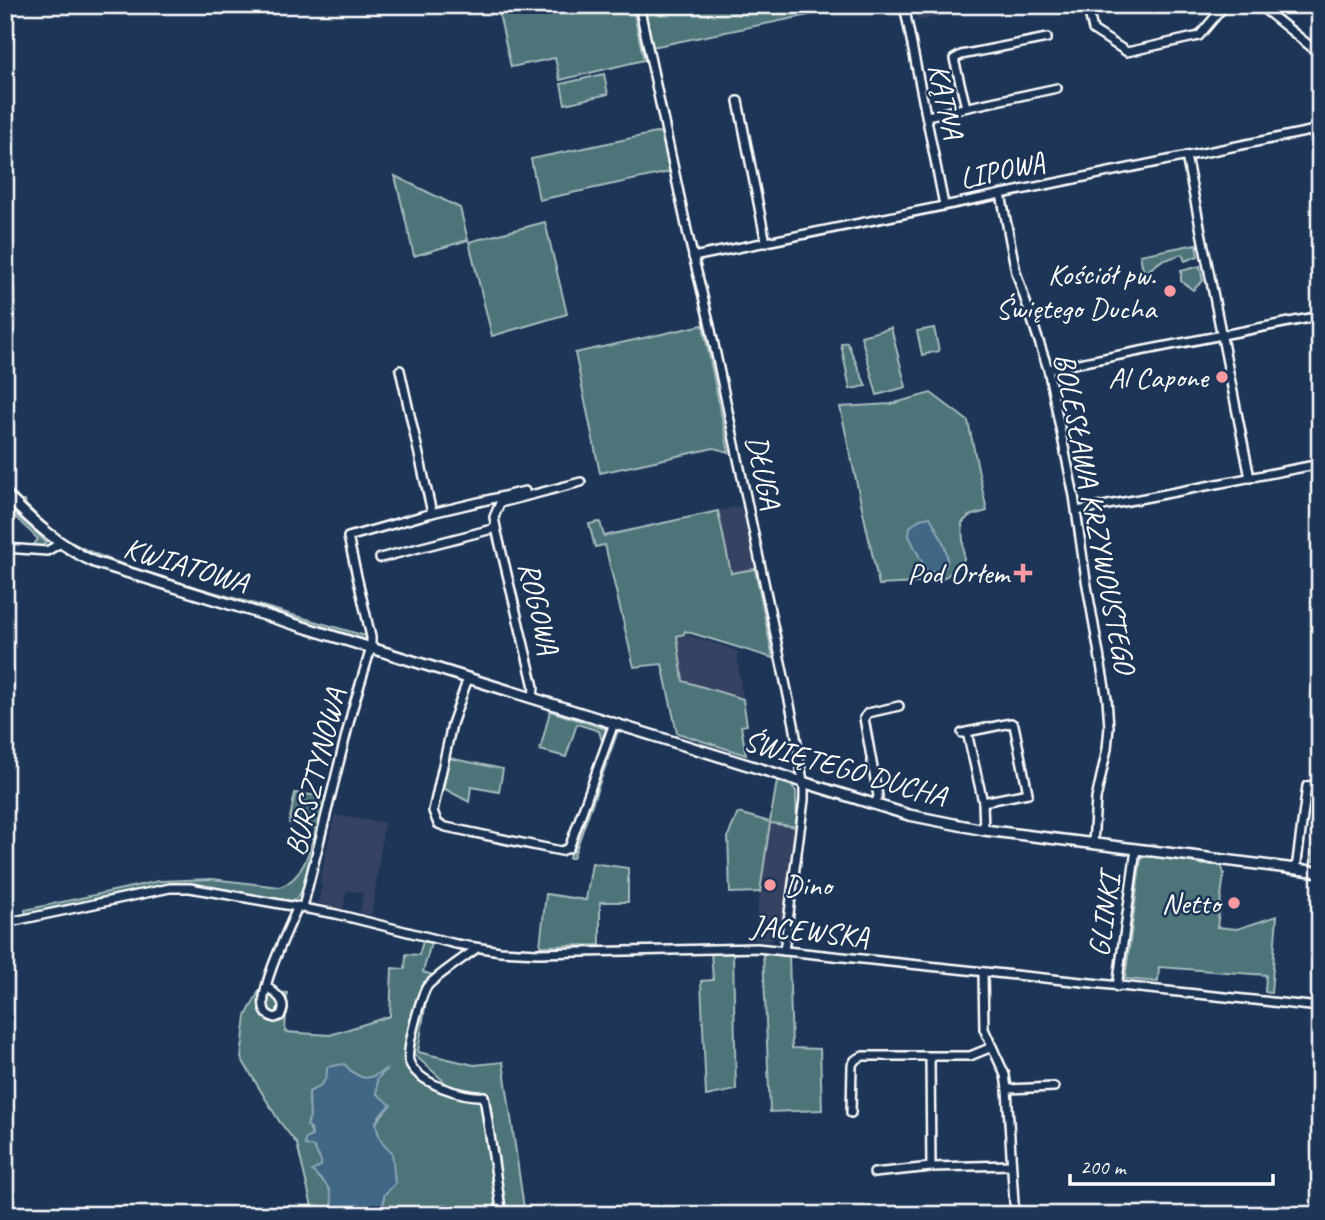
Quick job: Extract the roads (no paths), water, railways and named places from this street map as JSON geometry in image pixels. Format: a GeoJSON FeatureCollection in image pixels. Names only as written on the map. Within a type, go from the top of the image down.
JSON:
{"type":"FeatureCollection","features":[{"type":"Feature","properties":{"kind":"main road","name":"KWIATOWA"},"geometry":{"type":"LineString","coordinates":[[5,494],[59,544],[107,566],[371,648]]}},
{"type":"Feature","properties":{"kind":"main road","name":"ŚWIĘTEGO DUCHA"},"geometry":{"type":"LineString","coordinates":[[371,648],[944,824],[1320,872]]}},
{"type":"Feature","properties":{"kind":"street","name":"DŁUGA"},"geometry":{"type":"LineString","coordinates":[[639,5],[710,325],[794,724],[803,782],[802,826],[784,951]]}},
{"type":"Feature","properties":{"kind":"street","name":"KĄTNA"},"geometry":{"type":"LineString","coordinates":[[904,5],[944,205]]}},
{"type":"Feature","properties":{"kind":"street"},"geometry":{"type":"LineString","coordinates":[[1090,17],[1093,30],[1127,52],[1199,36],[1224,5]]}},
{"type":"Feature","properties":{"kind":"street"},"geometry":{"type":"LineString","coordinates":[[1259,5],[1320,54]]}},
{"type":"Feature","properties":{"kind":"street"},"geometry":{"type":"LineString","coordinates":[[966,107],[954,59],[961,55],[1047,38]]}},
{"type":"Feature","properties":{"kind":"street"},"geometry":{"type":"LineString","coordinates":[[926,116],[1057,88]]}},
{"type":"Feature","properties":{"kind":"street"},"geometry":{"type":"LineString","coordinates":[[738,101],[766,243]]}},
{"type":"Feature","properties":{"kind":"street","name":"LIPOWA"},"geometry":{"type":"LineString","coordinates":[[693,257],[1320,129]]}},
{"type":"Feature","properties":{"kind":"street"},"geometry":{"type":"LineString","coordinates":[[1186,156],[1250,478]]}},
{"type":"Feature","properties":{"kind":"street","name":"BOLESŁAWA KRZYWOUSTEGO"},"geometry":{"type":"LineString","coordinates":[[1001,194],[1016,272],[1048,369],[1077,511],[1109,713],[1107,749],[1096,799],[1093,844]]}},
{"type":"Feature","properties":{"kind":"street"},"geometry":{"type":"LineString","coordinates":[[1048,369],[1320,316]]}},
{"type":"Feature","properties":{"kind":"street"},"geometry":{"type":"LineString","coordinates":[[400,370],[432,513]]}},
{"type":"Feature","properties":{"kind":"street"},"geometry":{"type":"LineString","coordinates":[[1077,511],[1320,464]]}},
{"type":"Feature","properties":{"kind":"street","name":"ROGOWA"},"geometry":{"type":"LineString","coordinates":[[533,698],[534,687],[494,517],[500,503],[581,482]]}},
{"type":"Feature","properties":{"kind":"street"},"geometry":{"type":"LineString","coordinates":[[371,648],[371,637],[348,537],[525,491]]}},
{"type":"Feature","properties":{"kind":"street","name":"ROGOWA"},"geometry":{"type":"LineString","coordinates":[[380,558],[496,528]]}},
{"type":"Feature","properties":{"kind":"street"},"geometry":{"type":"LineString","coordinates":[[5,548],[47,551],[59,544]]}},
{"type":"Feature","properties":{"kind":"street","name":"BURSZTYNOWA"},"geometry":{"type":"LineString","coordinates":[[267,987],[301,907],[371,648]]}},
{"type":"Feature","properties":{"kind":"street"},"geometry":{"type":"LineString","coordinates":[[468,678],[452,724],[433,811],[438,824],[446,827],[561,851],[569,848],[614,723]]}},
{"type":"Feature","properties":{"kind":"street"},"geometry":{"type":"LineString","coordinates":[[875,805],[878,796],[864,718],[868,713],[898,706]]}},
{"type":"Feature","properties":{"kind":"street"},"geometry":{"type":"LineString","coordinates":[[982,802],[1028,793],[1014,725],[1011,723],[964,732],[982,802],[984,830]]}},
{"type":"Feature","properties":{"kind":"street"},"geometry":{"type":"LineString","coordinates":[[1296,869],[1307,786],[1320,784]]}},
{"type":"Feature","properties":{"kind":"street","name":"GLINKI"},"geometry":{"type":"LineString","coordinates":[[1117,987],[1136,849]]}},
{"type":"Feature","properties":{"kind":"street","name":"JACEWSKA"},"geometry":{"type":"LineString","coordinates":[[5,923],[170,888],[205,889],[301,907],[477,948],[538,953],[736,947],[1320,1007]]}},
{"type":"Feature","properties":{"kind":"street"},"geometry":{"type":"LineString","coordinates":[[477,948],[427,986],[408,1052],[412,1067],[430,1082],[459,1093],[484,1096],[502,1215]]}},
{"type":"Feature","properties":{"kind":"street"},"geometry":{"type":"LineString","coordinates":[[983,973],[984,1029],[1005,1075],[1007,1089],[1014,1203]]}},
{"type":"Feature","properties":{"kind":"street"},"geometry":{"type":"LineString","coordinates":[[851,1113],[852,1065],[863,1056],[970,1056],[992,1047]]}},
{"type":"Feature","properties":{"kind":"street"},"geometry":{"type":"LineString","coordinates":[[930,1057],[931,1167]]}},
{"type":"Feature","properties":{"kind":"street"},"geometry":{"type":"LineString","coordinates":[[1007,1089],[1054,1087]]}},
{"type":"Feature","properties":{"kind":"street"},"geometry":{"type":"LineString","coordinates":[[874,1173],[931,1167],[1011,1165]]}},
{"type":"Feature","properties":{"kind":"place","name":"Kościół pw. Świętego Ducha"},"geometry":{"type":"Point","coordinates":[1170,291]}},
{"type":"Feature","properties":{"kind":"place","name":"Al Capone"},"geometry":{"type":"Point","coordinates":[1222,377]}},
{"type":"Feature","properties":{"kind":"place","name":"Pod Orłem"},"geometry":{"type":"Point","coordinates":[1023,573]}},
{"type":"Feature","properties":{"kind":"place","name":"Dino"},"geometry":{"type":"Point","coordinates":[770,885]}},
{"type":"Feature","properties":{"kind":"place","name":"Netto"},"geometry":{"type":"Point","coordinates":[1234,903]}}]}
